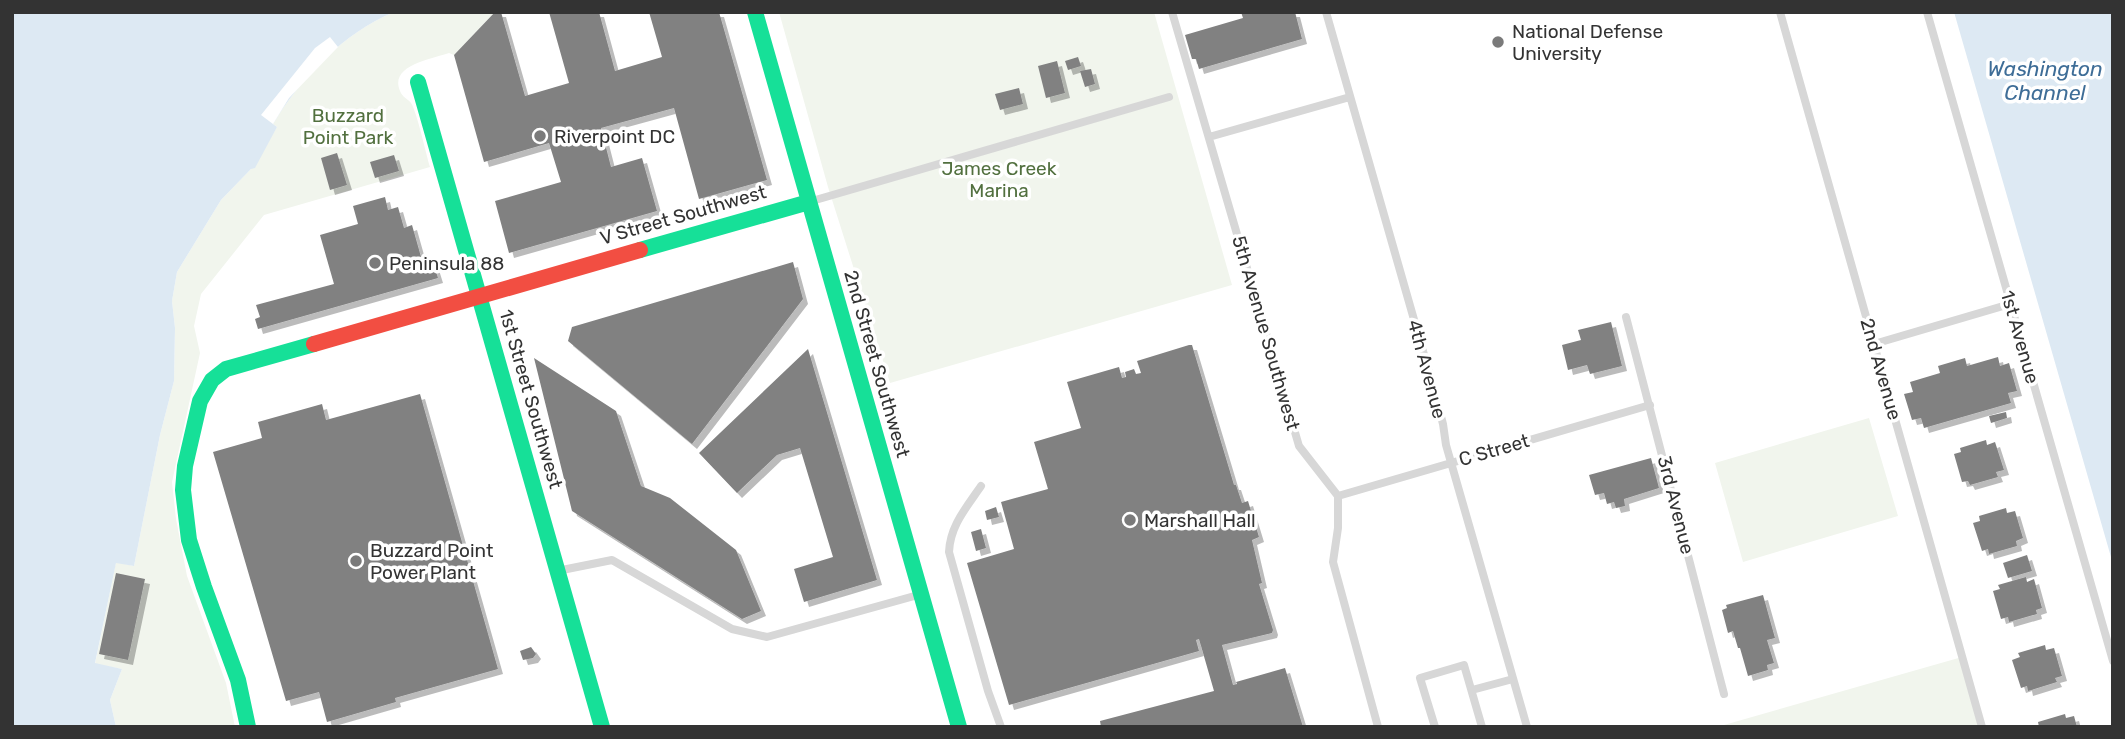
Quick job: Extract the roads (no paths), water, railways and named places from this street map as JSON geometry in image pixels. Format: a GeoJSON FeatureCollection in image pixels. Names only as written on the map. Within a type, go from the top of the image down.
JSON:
{"type":"FeatureCollection","features":[{"type":"Feature","properties":{"kind":"street","name":"2nd Street Southwest"},"geometry":{"type":"LineString","coordinates":[[755,12],[959,727]]}},
{"type":"Feature","properties":{"kind":"street","name":"1st Street Southwest"},"geometry":{"type":"LineString","coordinates":[[418,82],[602,727]]}},
{"type":"Feature","properties":{"kind":"street","name":"V Street Southwest"},"geometry":{"type":"LineString","coordinates":[[248,727],[239,682],[194,558],[184,508],[184,472],[196,412],[201,396],[216,374],[232,367],[809,202]]}},
{"type":"Feature","properties":{"kind":"lane","name":"5th Avenue Southwest"},"geometry":{"type":"LineString","coordinates":[[1172,12],[1299,446],[1338,496]]}},
{"type":"Feature","properties":{"kind":"lane","name":"4th Avenue"},"geometry":{"type":"LineString","coordinates":[[1325,12],[1431,379],[1451,463],[1527,727]]}},
{"type":"Feature","properties":{"kind":"lane","name":"2nd Avenue"},"geometry":{"type":"LineString","coordinates":[[1780,12],[1982,727]]}},
{"type":"Feature","properties":{"kind":"lane","name":"1st Avenue"},"geometry":{"type":"LineString","coordinates":[[1927,12],[2113,661]]}},
{"type":"Feature","properties":{"kind":"lane","name":"V Street Southwest"},"geometry":{"type":"LineString","coordinates":[[809,202],[1169,97]]}},
{"type":"Feature","properties":{"kind":"lane"},"geometry":{"type":"LineString","coordinates":[[1209,137],[1350,97]]}},
{"type":"Feature","properties":{"kind":"lane"},"geometry":{"type":"LineString","coordinates":[[1874,344],[2010,304]]}},
{"type":"Feature","properties":{"kind":"lane","name":"3rd Avenue"},"geometry":{"type":"LineString","coordinates":[[1626,317],[1724,694]]}},
{"type":"Feature","properties":{"kind":"lane","name":"C Street"},"geometry":{"type":"LineString","coordinates":[[1338,496],[1650,405]]}},
{"type":"Feature","properties":{"kind":"lane"},"geometry":{"type":"LineString","coordinates":[[981,486],[955,524],[950,537],[949,552],[988,691],[1001,727]]}},
{"type":"Feature","properties":{"kind":"lane"},"geometry":{"type":"LineString","coordinates":[[1338,496],[1338,528],[1333,562],[1378,727]]}},
{"type":"Feature","properties":{"kind":"lane"},"geometry":{"type":"LineString","coordinates":[[559,570],[612,560],[732,629],[767,637],[921,594]]}},
{"type":"Feature","properties":{"kind":"lane"},"geometry":{"type":"LineString","coordinates":[[1435,727],[1420,678],[1464,665],[1482,727]]}},
{"type":"Feature","properties":{"kind":"lane"},"geometry":{"type":"LineString","coordinates":[[1472,690],[1513,679]]}},
{"type":"Feature","properties":{"kind":"water"},"geometry":{"type":"Polygon","coordinates":[[[12,12],[394,12],[358,32],[310,74],[273,124],[277,127],[255,168],[221,200],[177,272],[172,301],[175,328],[174,381],[160,435],[134,566],[116,563],[95,663],[122,669],[110,700],[116,727],[12,727],[12,12]]]}},
{"type":"Feature","properties":{"kind":"water","name":"Washington Channel"},"geometry":{"type":"Polygon","coordinates":[[[1954,12],[2113,12],[2113,564],[1954,12]]]}},
{"type":"Feature","properties":{"kind":"place","name":"National Defense University"},"geometry":{"type":"Point","coordinates":[1498,42]}},
{"type":"Feature","properties":{"kind":"place","name":"Riverpoint DC"},"geometry":{"type":"Point","coordinates":[540,136]}},
{"type":"Feature","properties":{"kind":"place","name":"Peninsula 88"},"geometry":{"type":"Point","coordinates":[375,263]}},
{"type":"Feature","properties":{"kind":"place","name":"Marshall Hall"},"geometry":{"type":"Point","coordinates":[1130,520]}},
{"type":"Feature","properties":{"kind":"place","name":"Buzzard Point Power Plant"},"geometry":{"type":"Point","coordinates":[356,561]}},
{"type":"Feature","properties":{"kind":"park label","name":"Buzzard Point Park"},"geometry":{"type":"Point","coordinates":[348,126]}},
{"type":"Feature","properties":{"kind":"park label","name":"James Creek Marina"},"geometry":{"type":"Point","coordinates":[999,179]}}]}
